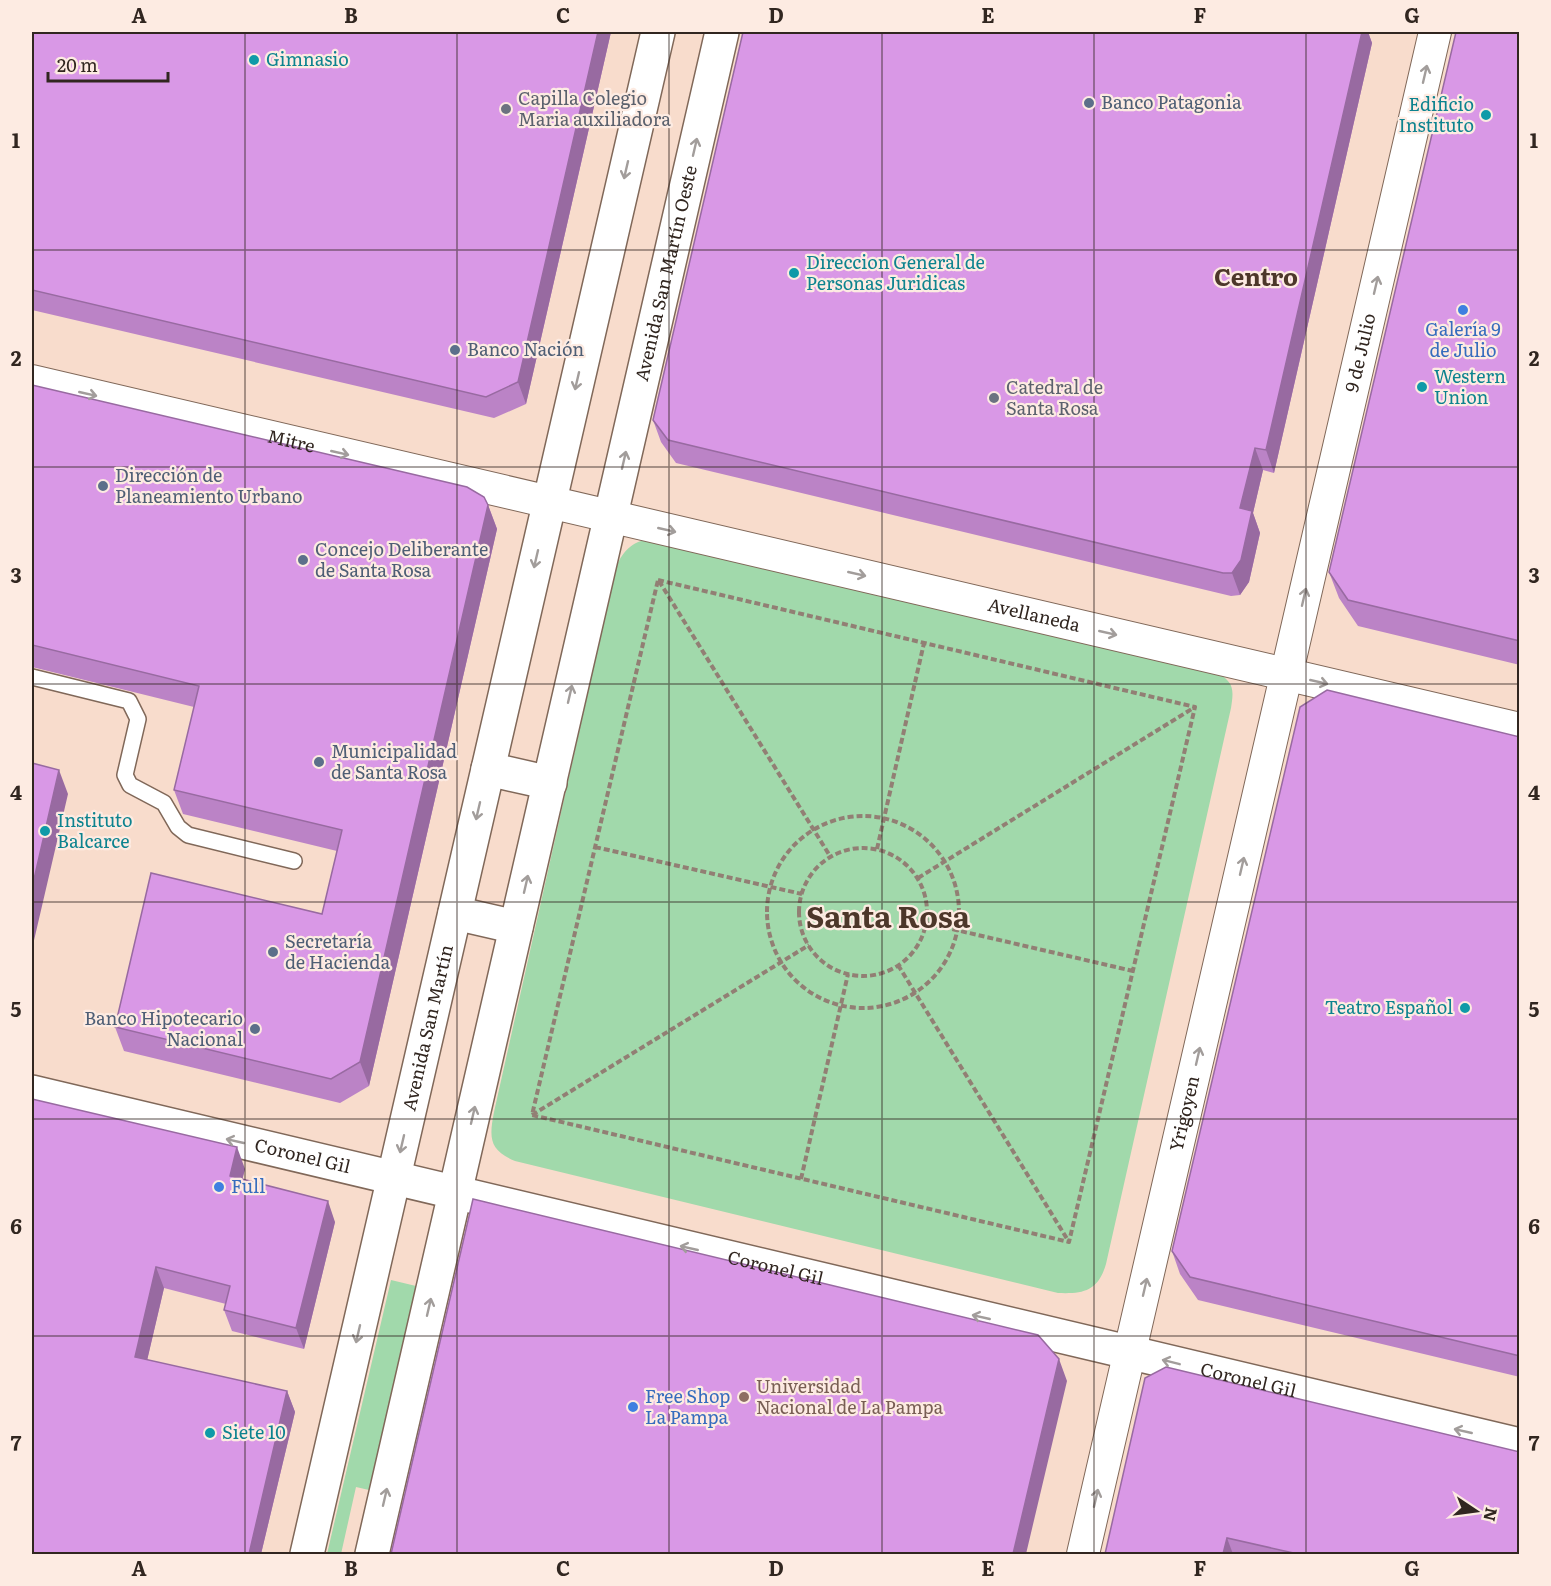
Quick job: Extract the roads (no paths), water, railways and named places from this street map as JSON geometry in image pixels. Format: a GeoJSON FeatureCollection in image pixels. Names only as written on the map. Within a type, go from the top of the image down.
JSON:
{"type":"FeatureCollection","features":[{"type":"Feature","properties":{"kind":"main road"},"geometry":{"type":"LineString","coordinates":[[549,502],[658,32]]}},
{"type":"Feature","properties":{"kind":"main road","name":"Avenida San Martín Oeste"},"geometry":{"type":"LineString","coordinates":[[610,517],[722,32]]}},
{"type":"Feature","properties":{"kind":"main road","name":"Avenida San Martín"},"geometry":{"type":"LineString","coordinates":[[307,1554],[549,502]]}},
{"type":"Feature","properties":{"kind":"main road"},"geometry":{"type":"LineString","coordinates":[[372,1554],[610,517]]}},
{"type":"Feature","properties":{"kind":"main road"},"geometry":{"type":"LineString","coordinates":[[488,769],[550,783]]}},
{"type":"Feature","properties":{"kind":"main road"},"geometry":{"type":"LineString","coordinates":[[455,913],[516,927]]}},
{"type":"Feature","properties":{"kind":"main road","name":"Coronel Gil"},"geometry":{"type":"LineString","coordinates":[[32,1092],[1520,1444]]}},
{"type":"Feature","properties":{"kind":"street","name":"9 de Julio"},"geometry":{"type":"LineString","coordinates":[[1286,675],[1435,32]]}},
{"type":"Feature","properties":{"kind":"street","name":"Mitre"},"geometry":{"type":"LineString","coordinates":[[32,381],[549,502]]}},
{"type":"Feature","properties":{"kind":"street","name":"Avellaneda"},"geometry":{"type":"LineString","coordinates":[[549,502],[1520,729]]}},
{"type":"Feature","properties":{"kind":"street","name":"Yrigoyen"},"geometry":{"type":"LineString","coordinates":[[1083,1554],[1286,675]]}},
{"type":"Feature","properties":{"kind":"lane"},"geometry":{"type":"LineString","coordinates":[[32,677],[129,701],[138,718],[124,775],[130,785],[164,803],[178,827],[188,835],[294,861]]}},
{"type":"Feature","properties":{"kind":"place","name":"Gimnasio"},"geometry":{"type":"Point","coordinates":[254,60]}},
{"type":"Feature","properties":{"kind":"place","name":"Banco Patagonia"},"geometry":{"type":"Point","coordinates":[1089,103]}},
{"type":"Feature","properties":{"kind":"place","name":"Capilla Colegio Maria auxiliadora"},"geometry":{"type":"Point","coordinates":[506,109]}},
{"type":"Feature","properties":{"kind":"place","name":"Edificio Instituto"},"geometry":{"type":"Point","coordinates":[1486,115]}},
{"type":"Feature","properties":{"kind":"place","name":"Direccion General de Personas Juridicas"},"geometry":{"type":"Point","coordinates":[794,273]}},
{"type":"Feature","properties":{"kind":"place","name":"Galería 9 de Julio"},"geometry":{"type":"Point","coordinates":[1463,310]}},
{"type":"Feature","properties":{"kind":"place","name":"Banco Nación"},"geometry":{"type":"Point","coordinates":[455,350]}},
{"type":"Feature","properties":{"kind":"place","name":"Western Union"},"geometry":{"type":"Point","coordinates":[1422,387]}},
{"type":"Feature","properties":{"kind":"place","name":"Catedral de Santa Rosa"},"geometry":{"type":"Point","coordinates":[994,398]}},
{"type":"Feature","properties":{"kind":"place","name":"Dirección de Planeamiento Urbano"},"geometry":{"type":"Point","coordinates":[103,486]}},
{"type":"Feature","properties":{"kind":"place","name":"Concejo Deliberante de Santa Rosa"},"geometry":{"type":"Point","coordinates":[303,560]}},
{"type":"Feature","properties":{"kind":"place","name":"Municipalidad de Santa Rosa"},"geometry":{"type":"Point","coordinates":[319,762]}},
{"type":"Feature","properties":{"kind":"place","name":"Instituto Balcarce"},"geometry":{"type":"Point","coordinates":[45,831]}},
{"type":"Feature","properties":{"kind":"place","name":"Secretaría de Hacienda"},"geometry":{"type":"Point","coordinates":[273,952]}},
{"type":"Feature","properties":{"kind":"place","name":"Teatro Español"},"geometry":{"type":"Point","coordinates":[1465,1008]}},
{"type":"Feature","properties":{"kind":"place","name":"Banco Hipotecario Nacional"},"geometry":{"type":"Point","coordinates":[255,1029]}},
{"type":"Feature","properties":{"kind":"place","name":"Full"},"geometry":{"type":"Point","coordinates":[219,1187]}},
{"type":"Feature","properties":{"kind":"place","name":"Universidad Nacional de La Pampa"},"geometry":{"type":"Point","coordinates":[744,1397]}},
{"type":"Feature","properties":{"kind":"place","name":"Free Shop La Pampa"},"geometry":{"type":"Point","coordinates":[633,1407]}},
{"type":"Feature","properties":{"kind":"place","name":"Siete 10"},"geometry":{"type":"Point","coordinates":[210,1433]}},
{"type":"Feature","properties":{"kind":"district","name":"Centro"},"geometry":{"type":"Point","coordinates":[1256,278]}},
{"type":"Feature","properties":{"kind":"district","name":"Santa Rosa"},"geometry":{"type":"Point","coordinates":[888,918]}}]}
